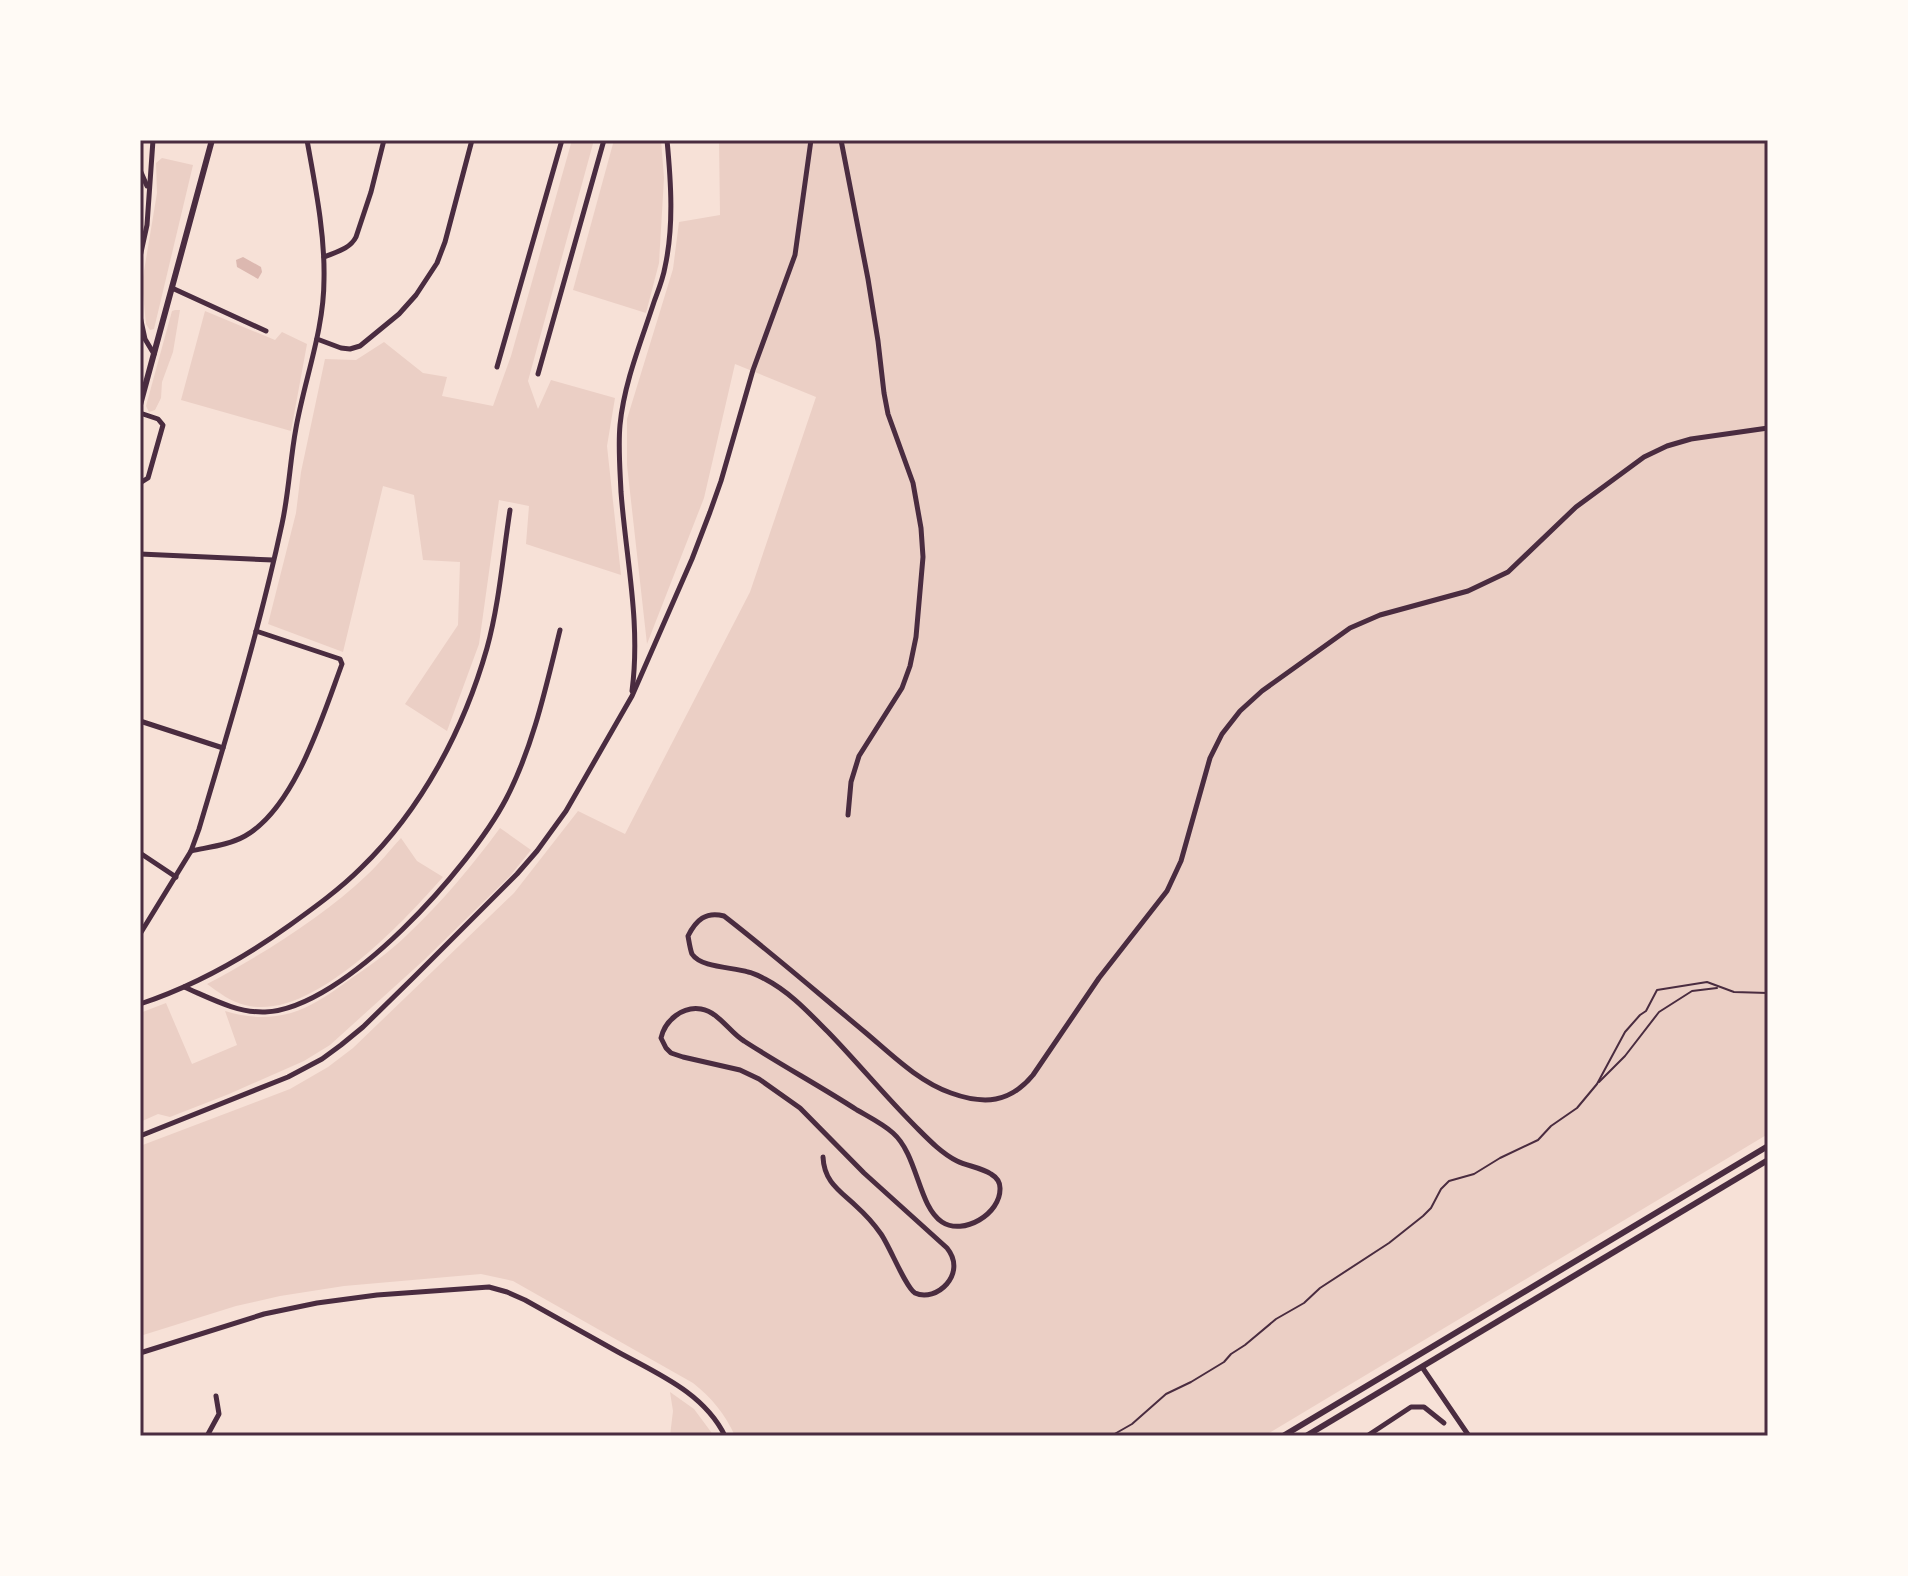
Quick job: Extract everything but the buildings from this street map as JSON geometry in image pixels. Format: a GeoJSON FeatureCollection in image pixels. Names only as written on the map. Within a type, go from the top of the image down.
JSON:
{"type":"FeatureCollection","features":[{"type":"Feature","properties":{"kind":"street"},"geometry":{"type":"LineString","coordinates":[[140,257],[147,225],[153,140]]}},
{"type":"Feature","properties":{"kind":"street"},"geometry":{"type":"LineString","coordinates":[[140,405],[212,140]]}},
{"type":"Feature","properties":{"kind":"street"},"geometry":{"type":"LineString","coordinates":[[140,934],[191,851],[256,631],[287,501],[297,420],[322,307],[324,257],[307,140]]}},
{"type":"Feature","properties":{"kind":"street"},"geometry":{"type":"LineString","coordinates":[[324,257],[353,244],[384,140]]}},
{"type":"Feature","properties":{"kind":"street"},"geometry":{"type":"LineString","coordinates":[[317,339],[341,348],[360,346],[399,314],[416,295],[437,263],[445,242],[472,140]]}},
{"type":"Feature","properties":{"kind":"street"},"geometry":{"type":"LineString","coordinates":[[497,367],[562,140]]}},
{"type":"Feature","properties":{"kind":"street"},"geometry":{"type":"LineString","coordinates":[[538,374],[604,140]]}},
{"type":"Feature","properties":{"kind":"street"},"geometry":{"type":"LineString","coordinates":[[632,696],[636,634],[618,450],[629,380],[665,268],[670,234],[671,181],[667,140]]}},
{"type":"Feature","properties":{"kind":"street"},"geometry":{"type":"LineString","coordinates":[[140,1136],[288,1077],[322,1059],[363,1027],[491,901],[537,851],[566,811],[632,696],[710,512],[753,370],[795,255],[811,140]]}},
{"type":"Feature","properties":{"kind":"street"},"geometry":{"type":"LineString","coordinates":[[841,140],[868,279],[888,414],[913,483],[923,557],[916,637],[910,666],[897,697],[859,756],[851,782],[848,815]]}},
{"type":"Feature","properties":{"kind":"street"},"geometry":{"type":"LineString","coordinates":[[140,170],[149,191]]}},
{"type":"Feature","properties":{"kind":"street"},"geometry":{"type":"LineString","coordinates":[[140,177],[149,191]]}},
{"type":"Feature","properties":{"kind":"street"},"geometry":{"type":"LineString","coordinates":[[172,288],[266,331]]}},
{"type":"Feature","properties":{"kind":"street"},"geometry":{"type":"LineString","coordinates":[[140,316],[145,339],[154,354]]}},
{"type":"Feature","properties":{"kind":"street"},"geometry":{"type":"LineString","coordinates":[[140,413],[158,419],[163,425],[148,478],[140,483]]}},
{"type":"Feature","properties":{"kind":"street"},"geometry":{"type":"LineString","coordinates":[[823,1157],[831,1184],[869,1218],[890,1249],[909,1288],[926,1294],[947,1283],[955,1268],[947,1248],[864,1173],[800,1108],[759,1079],[740,1070],[671,1053],[661,1038],[667,1023],[680,1013],[695,1009],[714,1013],[739,1038],[893,1133],[911,1158],[931,1209],[940,1221],[961,1226],[972,1223],[994,1205],[1000,1193],[995,1177],[957,1161],[915,1126],[804,1007],[778,986],[751,972],[699,961],[692,954],[688,936],[698,920],[715,914],[724,916],[912,1071],[936,1087],[977,1099],[1010,1096],[1033,1075],[1099,978],[1167,891],[1181,861],[1210,758],[1222,734],[1240,711],[1262,691],[1350,628],[1380,615],[1468,591],[1508,572],[1576,507],[1644,457],[1691,439],[1768,428]]}},
{"type":"Feature","properties":{"kind":"street"},"geometry":{"type":"LineString","coordinates":[[140,1004],[210,975],[276,935],[322,902],[389,839],[426,787],[461,720],[487,647],[510,510]]}},
{"type":"Feature","properties":{"kind":"street"},"geometry":{"type":"LineString","coordinates":[[140,554],[273,560]]}},
{"type":"Feature","properties":{"kind":"street"},"geometry":{"type":"LineString","coordinates":[[184,987],[243,1011],[267,1012],[311,999],[386,945],[442,889],[488,831],[507,798],[534,729],[560,630]]}},
{"type":"Feature","properties":{"kind":"street"},"geometry":{"type":"LineString","coordinates":[[191,851],[245,836],[270,814],[305,759],[342,664],[340,659],[256,631]]}},
{"type":"Feature","properties":{"kind":"street"},"geometry":{"type":"LineString","coordinates":[[140,721],[223,748]]}},
{"type":"Feature","properties":{"kind":"street"},"geometry":{"type":"LineString","coordinates":[[140,853],[176,877]]}},
{"type":"Feature","properties":{"kind":"street"},"geometry":{"type":"LineString","coordinates":[[1283,1436],[1768,1146]]}},
{"type":"Feature","properties":{"kind":"street"},"geometry":{"type":"LineString","coordinates":[[1306,1436],[1768,1160]]}},
{"type":"Feature","properties":{"kind":"street"},"geometry":{"type":"LineString","coordinates":[[140,1353],[264,1314],[317,1303],[377,1295],[489,1287],[525,1300],[681,1387],[706,1408],[725,1436]]}},
{"type":"Feature","properties":{"kind":"street"},"geometry":{"type":"LineString","coordinates":[[1422,1367],[1469,1436]]}},
{"type":"Feature","properties":{"kind":"street"},"geometry":{"type":"LineString","coordinates":[[207,1436],[219,1414],[216,1396]]}},
{"type":"Feature","properties":{"kind":"street"},"geometry":{"type":"LineString","coordinates":[[1367,1436],[1411,1407],[1424,1407],[1444,1423]]}},
{"type":"Feature","properties":{"kind":"path"},"geometry":{"type":"LineString","coordinates":[[1597,1084],[1625,1032],[1646,1011],[1657,990],[1707,982],[1734,992],[1768,993]]}},
{"type":"Feature","properties":{"kind":"path"},"geometry":{"type":"LineString","coordinates":[[1111,1436],[1132,1424],[1166,1394],[1224,1362],[1276,1319],[1389,1243],[1431,1208],[1449,1181],[1474,1174],[1538,1140],[1551,1126],[1577,1108],[1625,1056],[1659,1012],[1692,991],[1718,988]]}},
{"type":"Feature","properties":{"kind":"shaded area"},"geometry":{"type":"Polygon","coordinates":[[[572,140],[594,140],[528,381],[538,409],[551,380],[615,398],[607,446],[621,575],[526,544],[529,506],[499,500],[479,644],[447,731],[405,704],[458,625],[460,562],[423,560],[414,495],[383,486],[343,652],[268,624],[296,513],[301,472],[325,359],[356,360],[384,342],[423,373],[447,377],[442,396],[493,406],[511,356],[572,140]]]}},
{"type":"Feature","properties":{"kind":"shaded area"},"geometry":{"type":"Polygon","coordinates":[[[614,140],[661,140],[664,178],[659,263],[646,313],[573,290],[614,140]]]}},
{"type":"Feature","properties":{"kind":"shaded area"},"geometry":{"type":"Polygon","coordinates":[[[719,140],[1768,140],[1768,1134],[1264,1436],[735,1436],[717,1407],[693,1383],[513,1281],[481,1274],[344,1286],[280,1296],[236,1306],[140,1336],[140,1146],[290,1089],[353,1048],[514,893],[578,811],[625,834],[750,592],[816,397],[735,364],[704,498],[647,644],[627,465],[627,419],[673,269],[679,222],[720,215],[719,140]]]}},
{"type":"Feature","properties":{"kind":"shaded area"},"geometry":{"type":"Polygon","coordinates":[[[162,158],[193,165],[154,329],[150,330],[146,324],[142,283],[157,193],[156,163],[162,158]]]}},
{"type":"Feature","properties":{"kind":"shaded area"},"geometry":{"type":"Polygon","coordinates":[[[243,257],[261,267],[258,279],[237,267],[236,260],[243,257]]]}},
{"type":"Feature","properties":{"kind":"shaded area"},"geometry":{"type":"Polygon","coordinates":[[[180,310],[173,352],[162,382],[161,398],[155,410],[149,412],[146,406],[172,311],[180,310]]]}},
{"type":"Feature","properties":{"kind":"shaded area"},"geometry":{"type":"Polygon","coordinates":[[[205,311],[275,340],[282,332],[307,344],[291,431],[181,400],[205,311]]]}},
{"type":"Feature","properties":{"kind":"shaded area"},"geometry":{"type":"Polygon","coordinates":[[[500,828],[531,850],[510,876],[424,960],[330,1045],[304,1061],[229,1094],[170,1117],[158,1114],[140,1122],[140,1063],[143,1060],[140,1013],[166,1003],[192,1064],[237,1045],[225,1011],[258,1017],[283,1015],[332,992],[385,954],[421,922],[500,828]]]}},
{"type":"Feature","properties":{"kind":"shaded area"},"geometry":{"type":"Polygon","coordinates":[[[401,838],[417,861],[443,877],[404,919],[354,965],[298,999],[271,1007],[240,1004],[207,984],[269,948],[331,906],[371,871],[401,838]]]}},
{"type":"Feature","properties":{"kind":"shaded area"},"geometry":{"type":"Polygon","coordinates":[[[670,1392],[694,1409],[714,1436],[670,1436],[673,1411],[670,1392]]]}}]}
